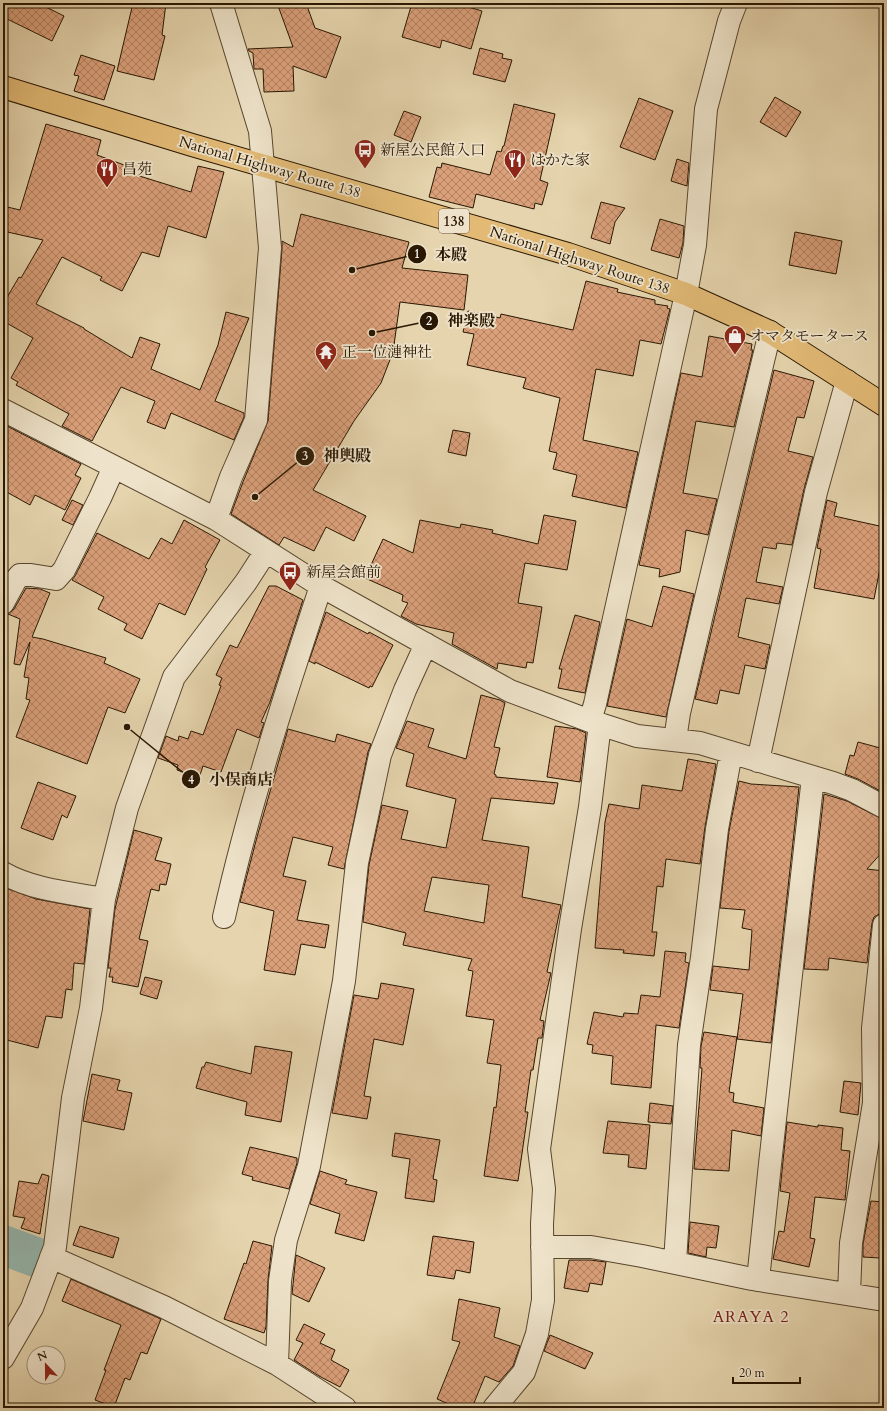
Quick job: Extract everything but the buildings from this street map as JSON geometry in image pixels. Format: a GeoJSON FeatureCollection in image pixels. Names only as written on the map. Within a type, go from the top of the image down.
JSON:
{"type":"FeatureCollection","features":[{"type":"Feature","properties":{"kind":"highway","name":"National Highway Route 138"},"geometry":{"type":"LineString","coordinates":[[3,87],[184,143],[568,254],[686,294],[770,332],[884,405]]}},
{"type":"Feature","properties":{"kind":"street"},"geometry":{"type":"LineString","coordinates":[[216,519],[231,478],[256,420],[270,248],[260,131],[221,3]]}},
{"type":"Feature","properties":{"kind":"street"},"geometry":{"type":"LineString","coordinates":[[494,1408],[524,1372],[537,1334],[543,1300],[542,1224],[544,1189],[539,1149],[570,929],[590,806],[595,704],[686,294],[695,245],[706,109],[729,21],[736,3]]}},
{"type":"Feature","properties":{"kind":"street"},"geometry":{"type":"LineString","coordinates":[[675,740],[679,713],[770,332]]}},
{"type":"Feature","properties":{"kind":"street"},"geometry":{"type":"LineString","coordinates":[[758,761],[816,492],[847,381]]}},
{"type":"Feature","properties":{"kind":"street"},"geometry":{"type":"LineString","coordinates":[[3,410],[216,519],[321,586],[510,691],[595,723],[637,736],[700,743],[814,777],[852,790],[884,807]]}},
{"type":"Feature","properties":{"kind":"street"},"geometry":{"type":"LineString","coordinates":[[3,603],[15,581],[20,576],[30,575],[56,579],[64,570],[114,467]]}},
{"type":"Feature","properties":{"kind":"street"},"geometry":{"type":"LineString","coordinates":[[3,1358],[32,1308],[55,1247],[73,1098],[91,1008],[104,899],[127,808],[174,677],[246,582],[266,551]]}},
{"type":"Feature","properties":{"kind":"street"},"geometry":{"type":"LineString","coordinates":[[224,917],[235,869],[283,701],[321,586]]}},
{"type":"Feature","properties":{"kind":"street"},"geometry":{"type":"LineString","coordinates":[[277,1364],[280,1281],[286,1240],[309,1166],[344,982],[357,863],[380,755],[405,690],[426,644]]}},
{"type":"Feature","properties":{"kind":"street"},"geometry":{"type":"LineString","coordinates":[[674,1262],[689,1045],[702,957],[717,829],[731,753]]}},
{"type":"Feature","properties":{"kind":"street"},"geometry":{"type":"LineString","coordinates":[[758,1280],[814,777]]}},
{"type":"Feature","properties":{"kind":"street"},"geometry":{"type":"LineString","coordinates":[[3,873],[13,879],[31,885],[104,899]]}},
{"type":"Feature","properties":{"kind":"street"},"geometry":{"type":"LineString","coordinates":[[849,1294],[851,1243],[874,1103],[873,1028],[884,925]]}},
{"type":"Feature","properties":{"kind":"street"},"geometry":{"type":"LineString","coordinates":[[542,1247],[591,1246],[758,1280],[884,1300]]}},
{"type":"Feature","properties":{"kind":"street"},"geometry":{"type":"LineString","coordinates":[[51,1256],[164,1307],[277,1364],[345,1408]]}},
{"type":"Feature","properties":{"kind":"waterway"},"geometry":{"type":"LineString","coordinates":[[3,1245],[41,1259]]}},
{"type":"Feature","properties":{"kind":"place","name":"新屋公民館入口"},"geometry":{"type":"Point","coordinates":[365,170]}},
{"type":"Feature","properties":{"kind":"place","name":"はかた家"},"geometry":{"type":"Point","coordinates":[515,180]}},
{"type":"Feature","properties":{"kind":"place","name":"昌苑"},"geometry":{"type":"Point","coordinates":[107,188]}},
{"type":"Feature","properties":{"kind":"place","name":"本殿"},"geometry":{"type":"Point","coordinates":[352,270]}},
{"type":"Feature","properties":{"kind":"place","name":"神楽殿"},"geometry":{"type":"Point","coordinates":[372,333]}},
{"type":"Feature","properties":{"kind":"place","name":"オマタモータース"},"geometry":{"type":"Point","coordinates":[735,356]}},
{"type":"Feature","properties":{"kind":"place","name":"正一位漣神社"},"geometry":{"type":"Point","coordinates":[326,372]}},
{"type":"Feature","properties":{"kind":"place","name":"神輿殿"},"geometry":{"type":"Point","coordinates":[255,497]}},
{"type":"Feature","properties":{"kind":"place","name":"新屋会館前"},"geometry":{"type":"Point","coordinates":[290,592]}},
{"type":"Feature","properties":{"kind":"place","name":"小俣商店"},"geometry":{"type":"Point","coordinates":[127,727]}},
{"type":"Feature","properties":{"kind":"district","name":"ARAYA 2"},"geometry":{"type":"Point","coordinates":[751,1316]}}]}
